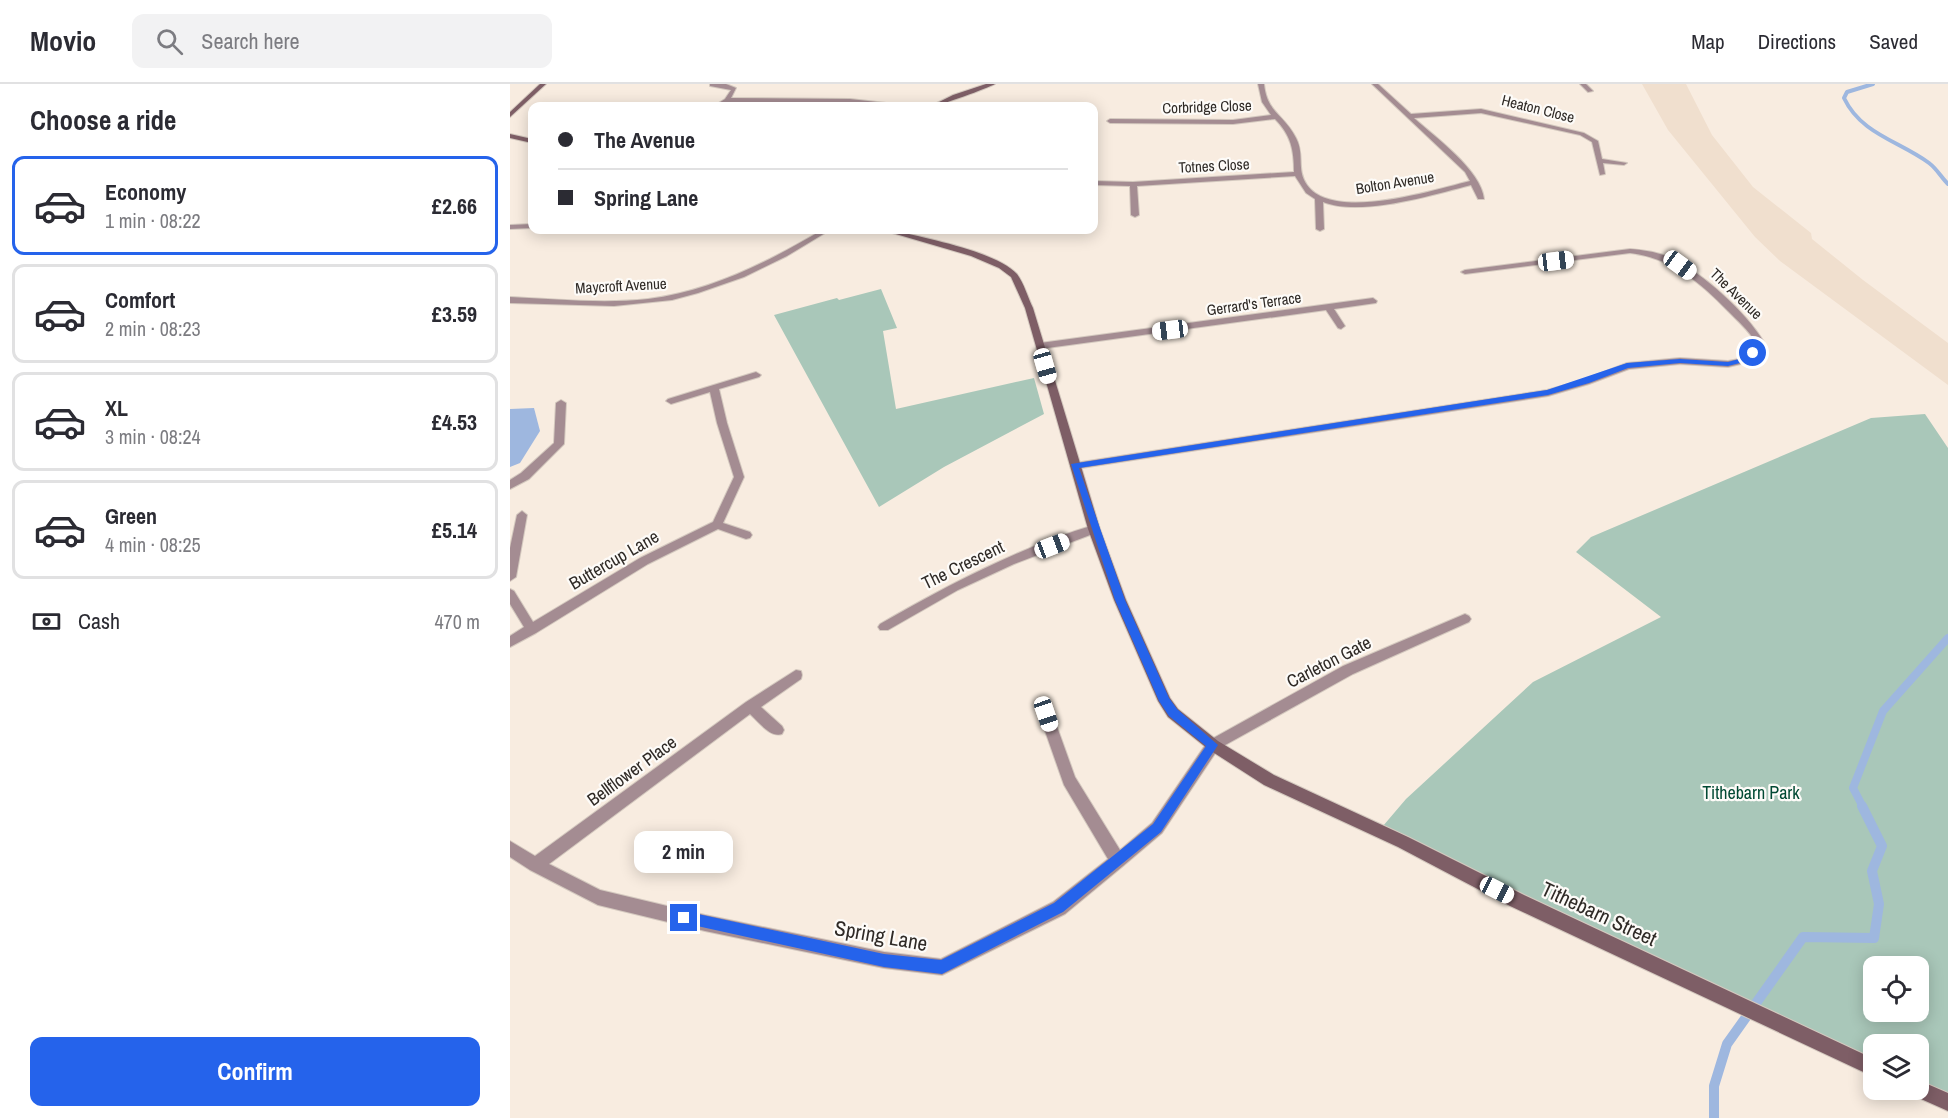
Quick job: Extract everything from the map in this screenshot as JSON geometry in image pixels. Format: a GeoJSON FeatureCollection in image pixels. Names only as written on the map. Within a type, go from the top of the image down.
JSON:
{"type":"FeatureCollection","features":[{"type":"Feature","properties":{"kind":"main road"},"geometry":{"type":"LineString","coordinates":[[510,115],[543,84]]}},
{"type":"Feature","properties":{"kind":"main road"},"geometry":{"type":"LineString","coordinates":[[942,102],[990,84]]}},
{"type":"Feature","properties":{"kind":"main road"},"geometry":{"type":"LineString","coordinates":[[510,136],[528,140]]}},
{"type":"Feature","properties":{"kind":"main road","name":"Tithebarn Street"},"geometry":{"type":"LineString","coordinates":[[901,234],[974,254],[1009,271],[1029,308],[1074,466],[1120,600],[1165,701],[1173,712],[1213,745],[1269,780],[1863,1063]]}},
{"type":"Feature","properties":{"kind":"main road"},"geometry":{"type":"LineString","coordinates":[[1929,1094],[1948,1102]]}},
{"type":"Feature","properties":{"kind":"street"},"geometry":{"type":"LineString","coordinates":[[1262,84],[1262,98],[1274,117],[1289,130],[1293,138],[1298,152],[1297,174],[1307,189],[1319,198],[1320,229]]}},
{"type":"Feature","properties":{"kind":"street"},"geometry":{"type":"LineString","coordinates":[[1375,84],[1468,171],[1481,197]]}},
{"type":"Feature","properties":{"kind":"street"},"geometry":{"type":"LineString","coordinates":[[1583,84],[1590,91]]}},
{"type":"Feature","properties":{"kind":"street"},"geometry":{"type":"LineString","coordinates":[[712,85],[734,89],[724,102]]}},
{"type":"Feature","properties":{"kind":"street"},"geometry":{"type":"LineString","coordinates":[[727,100],[862,102]]}},
{"type":"Feature","properties":{"kind":"street","name":"Heaton Close"},"geometry":{"type":"LineString","coordinates":[[1410,116],[1481,111],[1537,122],[1587,137],[1595,141],[1602,174]]}},
{"type":"Feature","properties":{"kind":"street","name":"Corbridge Close"},"geometry":{"type":"LineString","coordinates":[[1110,121],[1138,125],[1233,122],[1274,117]]}},
{"type":"Feature","properties":{"kind":"street","name":"Heaton Close"},"geometry":{"type":"LineString","coordinates":[[1587,137],[1600,133]]}},
{"type":"Feature","properties":{"kind":"street"},"geometry":{"type":"LineString","coordinates":[[1601,161],[1624,163]]}},
{"type":"Feature","properties":{"kind":"street","name":"Totnes Close"},"geometry":{"type":"LineString","coordinates":[[1098,183],[1133,184],[1297,174]]}},
{"type":"Feature","properties":{"kind":"street","name":"Bolton Avenue"},"geometry":{"type":"LineString","coordinates":[[1319,198],[1344,204],[1377,202],[1475,182]]}},
{"type":"Feature","properties":{"kind":"street"},"geometry":{"type":"LineString","coordinates":[[1133,184],[1135,215]]}},
{"type":"Feature","properties":{"kind":"street"},"geometry":{"type":"LineString","coordinates":[[510,227],[528,226]]}},
{"type":"Feature","properties":{"kind":"street","name":"Maycroft Avenue"},"geometry":{"type":"LineString","coordinates":[[510,300],[613,302],[647,301],[678,296],[738,278],[796,249],[820,234]]}},
{"type":"Feature","properties":{"kind":"street","name":"The Avenue"},"geometry":{"type":"LineString","coordinates":[[1074,466],[1548,393],[1586,382],[1627,366],[1680,361],[1728,364],[1750,356],[1760,342],[1753,331],[1700,280],[1667,258],[1658,255],[1630,251],[1465,272]]}},
{"type":"Feature","properties":{"kind":"street"},"geometry":{"type":"LineString","coordinates":[[1493,268],[1502,279]]}},
{"type":"Feature","properties":{"kind":"street","name":"Gerrard's Terrace"},"geometry":{"type":"LineString","coordinates":[[1040,346],[1373,302]]}},
{"type":"Feature","properties":{"kind":"street","name":"Gerrard's Terrace"},"geometry":{"type":"LineString","coordinates":[[1329,308],[1341,326]]}},
{"type":"Feature","properties":{"kind":"street"},"geometry":{"type":"LineString","coordinates":[[671,401],[756,375]]}},
{"type":"Feature","properties":{"kind":"street"},"geometry":{"type":"LineString","coordinates":[[714,389],[739,477],[717,525],[746,535]]}},
{"type":"Feature","properties":{"kind":"street"},"geometry":{"type":"LineString","coordinates":[[510,485],[525,476],[559,444],[561,403]]}},
{"type":"Feature","properties":{"kind":"street"},"geometry":{"type":"LineString","coordinates":[[510,577],[522,514]]}},
{"type":"Feature","properties":{"kind":"street","name":"Buttercup Lane"},"geometry":{"type":"LineString","coordinates":[[510,642],[644,561],[717,525]]}},
{"type":"Feature","properties":{"kind":"street","name":"The Crescent"},"geometry":{"type":"LineString","coordinates":[[884,627],[954,587],[1010,561],[1095,530]]}},
{"type":"Feature","properties":{"kind":"street"},"geometry":{"type":"LineString","coordinates":[[510,594],[532,630]]}},
{"type":"Feature","properties":{"kind":"street","name":"Carleton Gate"},"geometry":{"type":"LineString","coordinates":[[1213,745],[1348,670],[1465,619]]}},
{"type":"Feature","properties":{"kind":"street","name":"Bellflower Place"},"geometry":{"type":"LineString","coordinates":[[535,865],[750,706],[796,675]]}},
{"type":"Feature","properties":{"kind":"street"},"geometry":{"type":"LineString","coordinates":[[750,706],[777,730]]}},
{"type":"Feature","properties":{"kind":"street"},"geometry":{"type":"LineString","coordinates":[[1046,714],[1070,780],[1118,861]]}},
{"type":"Feature","properties":{"kind":"street","name":"Spring Lane"},"geometry":{"type":"LineString","coordinates":[[510,848],[535,865],[598,897],[705,923],[872,958],[942,967],[1059,908],[1118,861],[1157,828],[1213,745]]}},
{"type":"Feature","properties":{"kind":"shaded area"},"geometry":{"type":"Polygon","coordinates":[[[1642,84],[1686,84],[1712,135],[1753,187],[1811,233],[1812,239],[1863,280],[1948,343],[1948,385],[1780,261],[1755,237],[1668,130],[1642,84]]]}},
{"type":"Feature","properties":{"kind":"green space"},"geometry":{"type":"Polygon","coordinates":[[[881,289],[897,328],[883,331],[896,409],[1034,378],[1044,414],[944,467],[879,507],[774,315],[881,289]]]}},
{"type":"Feature","properties":{"kind":"green space","name":"Tithebarn Park"},"geometry":{"type":"Polygon","coordinates":[[[1925,414],[1948,448],[1948,1102],[1929,1093],[1929,1034],[1863,1034],[1863,1063],[1377,833],[1406,799],[1533,682],[1661,617],[1576,552],[1591,537],[1871,418],[1925,414]]]}},
{"type":"Feature","properties":{"kind":"water"},"geometry":{"type":"Polygon","coordinates":[[[534,408],[540,431],[520,463],[510,467],[510,409],[534,408]]]}},
{"type":"Feature","properties":{"kind":"waterway"},"geometry":{"type":"LineString","coordinates":[[1873,84],[1847,92],[1844,98],[1851,110],[1870,129],[1929,163],[1948,184]]}},
{"type":"Feature","properties":{"kind":"waterway"},"geometry":{"type":"LineString","coordinates":[[1863,807],[1853,788],[1883,711],[1948,638]]}},
{"type":"Feature","properties":{"kind":"waterway"},"geometry":{"type":"LineString","coordinates":[[1714,1118],[1714,1086],[1727,1044],[1803,937],[1874,938],[1879,904],[1872,871],[1882,846],[1862,806]]}},
{"type":"Feature","properties":{"kind":"route"},"geometry":{"type":"LineString","coordinates":[[684,918],[884,960],[942,967],[1059,908],[1157,828],[1213,745],[1183,722],[1165,701],[1120,600],[1074,466],[1548,393],[1586,382],[1627,366],[1680,361],[1728,364],[1742,361],[1753,353]]}}]}
